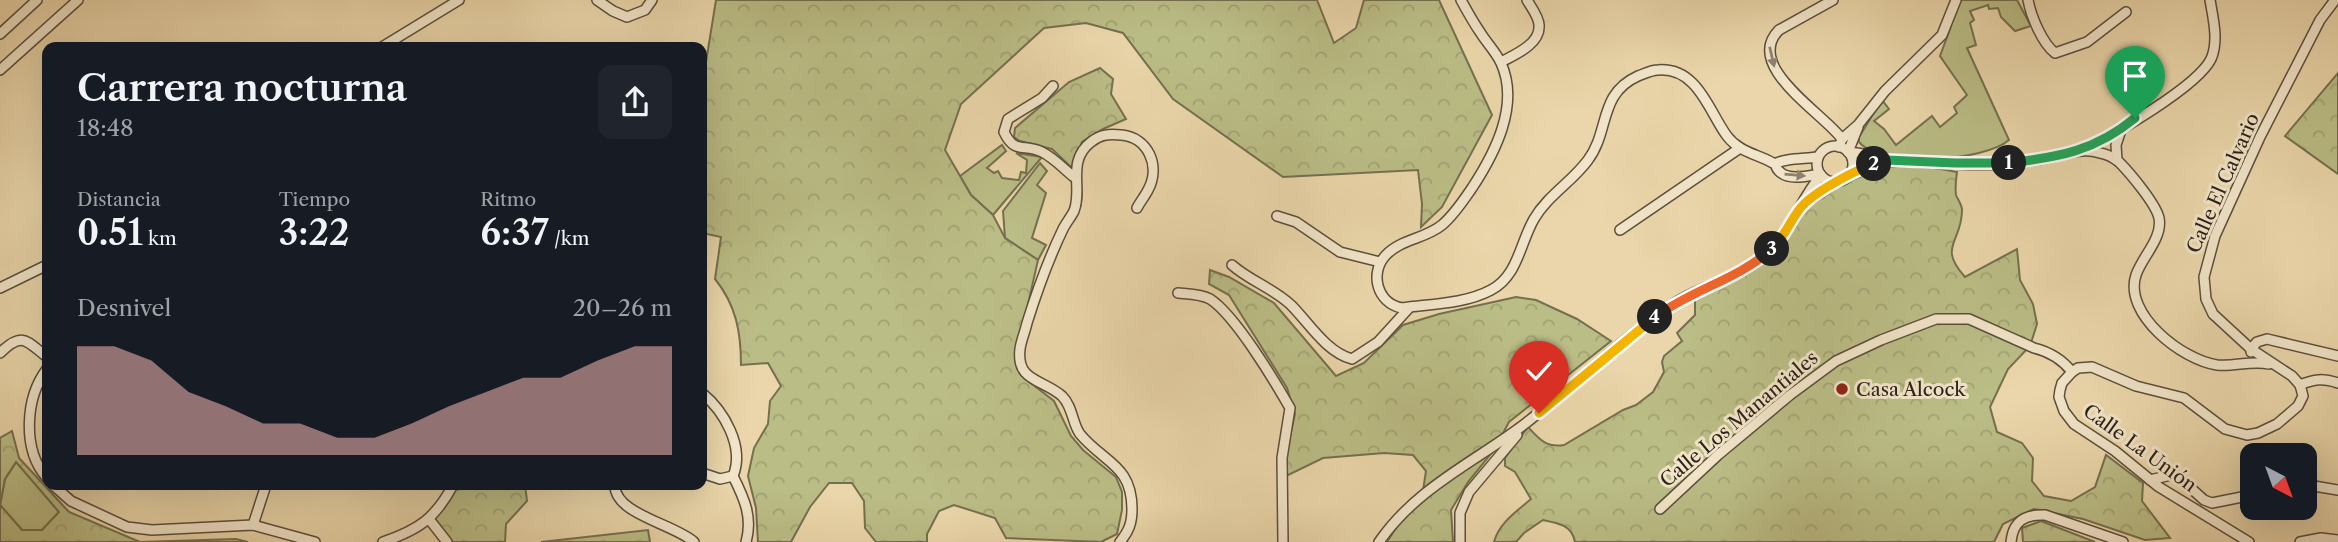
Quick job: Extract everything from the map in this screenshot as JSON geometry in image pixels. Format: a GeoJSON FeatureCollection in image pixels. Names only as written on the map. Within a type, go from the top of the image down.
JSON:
{"type":"FeatureCollection","features":[{"type":"Feature","properties":{"kind":"street"},"geometry":{"type":"LineString","coordinates":[[0,34],[37,0]]}},
{"type":"Feature","properties":{"kind":"street"},"geometry":{"type":"LineString","coordinates":[[0,70],[78,0]]}},
{"type":"Feature","properties":{"kind":"street"},"geometry":{"type":"LineString","coordinates":[[390,42],[459,0]]}},
{"type":"Feature","properties":{"kind":"street"},"geometry":{"type":"LineString","coordinates":[[597,0],[626,17],[645,10],[652,0]]}},
{"type":"Feature","properties":{"kind":"street"},"geometry":{"type":"LineString","coordinates":[[1461,0],[1501,62],[1506,83],[1504,121],[1500,137],[1483,171],[1452,215],[1426,234],[1397,245],[1380,262],[1376,274],[1380,292],[1394,307],[1468,299],[1492,290],[1500,283],[1514,266],[1542,207],[1589,160],[1611,99],[1633,78],[1658,70],[1685,77],[1694,85],[1727,136],[1740,148],[1775,164],[1780,173],[1791,177],[1820,175],[1837,182]]}},
{"type":"Feature","properties":{"kind":"street"},"geometry":{"type":"LineString","coordinates":[[1501,62],[1529,45],[1537,36],[1539,25],[1527,0]]}},
{"type":"Feature","properties":{"kind":"street"},"geometry":{"type":"LineString","coordinates":[[1833,0],[1779,30],[1772,37],[1769,46],[1770,58],[1790,89],[1831,126],[1852,168],[1847,177]]}},
{"type":"Feature","properties":{"kind":"street"},"geometry":{"type":"LineString","coordinates":[[1844,148],[1885,90],[1942,35],[1956,0]]}},
{"type":"Feature","properties":{"kind":"street"},"geometry":{"type":"LineString","coordinates":[[2028,0],[2043,37],[2055,53],[2087,42],[2126,12]]}},
{"type":"Feature","properties":{"kind":"street"},"geometry":{"type":"LineString","coordinates":[[1775,164],[1782,159],[1797,161],[1818,157],[1827,148],[1844,148],[1886,160],[2000,164],[2044,159],[2085,149],[2122,130],[2186,85],[2211,59],[2215,34],[2210,0]]}},
{"type":"Feature","properties":{"kind":"street","name":"Calle El Calvario"},"geometry":{"type":"LineString","coordinates":[[2274,365],[2222,323],[2210,308],[2203,277],[2215,236],[2260,137],[2320,20],[2335,0]]}},
{"type":"Feature","properties":{"kind":"street"},"geometry":{"type":"LineString","coordinates":[[1053,86],[1042,98],[1008,120],[1004,132],[1010,144],[1017,148],[1040,150],[1074,177]]}},
{"type":"Feature","properties":{"kind":"street"},"geometry":{"type":"LineString","coordinates":[[1844,148],[1858,125]]}},
{"type":"Feature","properties":{"kind":"street"},"geometry":{"type":"LineString","coordinates":[[2117,160],[2116,145],[2122,130]]}},
{"type":"Feature","properties":{"kind":"street"},"geometry":{"type":"LineString","coordinates":[[1120,542],[1129,531],[1132,517],[1132,494],[1128,482],[1110,460],[1078,431],[1071,409],[1061,396],[1024,372],[1020,349],[1040,281],[1073,211],[1077,195],[1074,177],[1079,159],[1090,143],[1106,133],[1130,135],[1146,147],[1152,158],[1150,188],[1137,208]]}},
{"type":"Feature","properties":{"kind":"street"},"geometry":{"type":"LineString","coordinates":[[1620,230],[1740,148]]}},
{"type":"Feature","properties":{"kind":"street"},"geometry":{"type":"LineString","coordinates":[[2073,372],[2078,368],[2092,367],[2136,386],[2184,398],[2225,429],[2247,435],[2268,429],[2289,416],[2303,396],[2300,385],[2292,376],[2274,365],[2243,362],[2218,365],[2193,355],[2160,334],[2143,317],[2133,292],[2135,278],[2159,230],[2159,216],[2117,160],[2085,149]]}},
{"type":"Feature","properties":{"kind":"street"},"geometry":{"type":"LineString","coordinates":[[1379,542],[1393,522],[1439,481],[1495,447],[1675,303],[1692,293],[1735,276],[1776,246],[1820,175],[1818,157]]}},
{"type":"Feature","properties":{"kind":"street"},"geometry":{"type":"LineString","coordinates":[[1803,204],[1837,182],[1886,160]]}},
{"type":"Feature","properties":{"kind":"street"},"geometry":{"type":"LineString","coordinates":[[1277,216],[1296,222],[1340,252],[1380,262]]}},
{"type":"Feature","properties":{"kind":"street"},"geometry":{"type":"LineString","coordinates":[[1232,265],[1281,297],[1330,347],[1352,359],[1378,342],[1410,307]]}},
{"type":"Feature","properties":{"kind":"street"},"geometry":{"type":"LineString","coordinates":[[0,288],[42,267]]}},
{"type":"Feature","properties":{"kind":"street"},"geometry":{"type":"LineString","coordinates":[[1178,293],[1207,298],[1222,309],[1290,408],[1282,458],[1283,542]]}},
{"type":"Feature","properties":{"kind":"street","name":"Calle Los Manantiales"},"geometry":{"type":"LineString","coordinates":[[1660,509],[1746,431],[1836,361],[1936,319],[1969,319],[2064,361],[2073,372]]}},
{"type":"Feature","properties":{"kind":"street"},"geometry":{"type":"LineString","coordinates":[[0,352],[9,343],[26,340],[42,352]]}},
{"type":"Feature","properties":{"kind":"street"},"geometry":{"type":"LineString","coordinates":[[2243,362],[2248,359],[2257,342],[2267,340],[2338,356]]}},
{"type":"Feature","properties":{"kind":"street","name":"Calle La Unión"},"geometry":{"type":"LineString","coordinates":[[2073,372],[2062,383],[2060,390],[2061,403],[2067,417],[2150,480],[2216,524],[2249,542]]}},
{"type":"Feature","properties":{"kind":"street"},"geometry":{"type":"LineString","coordinates":[[42,378],[33,393],[30,433],[37,462],[42,470]]}},
{"type":"Feature","properties":{"kind":"street"},"geometry":{"type":"LineString","coordinates":[[2300,385],[2313,379],[2338,383]]}},
{"type":"Feature","properties":{"kind":"street"},"geometry":{"type":"LineString","coordinates":[[707,398],[725,418],[731,433],[736,461],[733,476],[744,497],[749,518],[746,542]]}},
{"type":"Feature","properties":{"kind":"street"},"geometry":{"type":"LineString","coordinates":[[1460,542],[1460,513],[1469,492],[1530,420]]}},
{"type":"Feature","properties":{"kind":"street"},"geometry":{"type":"LineString","coordinates":[[2150,480],[2175,474],[2204,500],[2212,503],[2240,497]]}},
{"type":"Feature","properties":{"kind":"street"},"geometry":{"type":"LineString","coordinates":[[707,475],[720,479],[733,476]]}},
{"type":"Feature","properties":{"kind":"street"},"geometry":{"type":"LineString","coordinates":[[2317,486],[2338,490]]}},
{"type":"Feature","properties":{"kind":"street"},"geometry":{"type":"LineString","coordinates":[[59,490],[90,512],[137,529],[253,525],[315,542]]}},
{"type":"Feature","properties":{"kind":"street"},"geometry":{"type":"LineString","coordinates":[[253,525],[264,490]]}},
{"type":"Feature","properties":{"kind":"street"},"geometry":{"type":"LineString","coordinates":[[383,542],[414,530],[429,519],[450,490]]}},
{"type":"Feature","properties":{"kind":"street"},"geometry":{"type":"LineString","coordinates":[[615,490],[624,505],[683,533],[694,542]]}},
{"type":"Feature","properties":{"kind":"street"},"geometry":{"type":"LineString","coordinates":[[2011,542],[2015,525],[2032,514],[2045,515],[2123,542]]}},
{"type":"Feature","properties":{"kind":"street"},"geometry":{"type":"LineString","coordinates":[[429,519],[447,542]]}},
{"type":"Feature","properties":{"kind":"street"},"geometry":{"type":"LineString","coordinates":[[2300,542],[2321,538],[2338,540]]}},
{"type":"Feature","properties":{"kind":"green space"},"geometry":{"type":"Polygon","coordinates":[[[716,0],[1317,0],[1334,43],[1356,28],[1364,0],[1439,0],[1492,115],[1442,207],[1421,227],[1422,204],[1418,170],[1283,177],[1173,99],[1123,33],[1086,23],[1044,28],[961,104],[945,150],[971,195],[993,215],[1005,238],[1038,260],[1017,353],[1023,377],[1054,401],[1071,436],[1083,450],[1116,477],[1122,492],[1122,510],[1117,534],[1101,542],[1006,538],[995,518],[954,505],[939,511],[927,534],[927,542],[876,542],[865,528],[864,501],[852,483],[829,483],[810,507],[791,542],[758,542],[756,508],[748,476],[754,448],[768,424],[770,401],[781,386],[768,363],[741,365],[736,319],[728,299],[715,279],[721,237],[707,234],[707,56],[716,0]]]}},
{"type":"Feature","properties":{"kind":"green space"},"geometry":{"type":"Polygon","coordinates":[[[1959,0],[2017,0],[2031,26],[2015,31],[2001,17],[1998,8],[1989,9],[1988,5],[1970,11],[1974,20],[1970,23],[1976,45],[1967,48],[2009,140],[1979,153],[1934,159],[1910,159],[1871,151],[1859,142],[1859,137],[1882,100],[1889,109],[1874,121],[1896,145],[1932,116],[1940,127],[1957,113],[1954,107],[1967,95],[1940,56],[1959,0]]]}},
{"type":"Feature","properties":{"kind":"green space"},"geometry":{"type":"Polygon","coordinates":[[[1100,68],[1113,79],[1111,94],[1126,119],[1082,142],[1073,169],[1052,149],[1014,137],[1015,128],[1069,82],[1100,68]]]}},
{"type":"Feature","properties":{"kind":"green space"},"geometry":{"type":"Polygon","coordinates":[[[2338,73],[2338,174],[2285,136],[2338,73]]]}},
{"type":"Feature","properties":{"kind":"green space"},"geometry":{"type":"Polygon","coordinates":[[[1002,145],[1006,151],[987,168],[994,173],[998,171],[1002,178],[1019,180],[1021,172],[1026,173],[1027,160],[1016,153],[1042,157],[993,215],[971,195],[960,176],[1002,145]]]}},
{"type":"Feature","properties":{"kind":"green space"},"geometry":{"type":"Polygon","coordinates":[[[1040,163],[1047,171],[1037,185],[1046,193],[1032,238],[1046,245],[1038,260],[1005,238],[1003,211],[1040,163]]]}},
{"type":"Feature","properties":{"kind":"green space"},"geometry":{"type":"Polygon","coordinates":[[[1906,166],[1957,172],[1956,195],[1962,210],[1952,251],[1957,267],[1965,277],[2017,249],[2020,280],[2033,304],[2037,324],[2030,346],[2008,369],[1990,407],[1997,432],[2022,443],[2033,458],[2032,481],[2044,496],[2071,501],[2095,487],[2106,455],[2143,483],[2142,501],[2170,538],[2145,540],[2083,519],[2034,509],[2003,524],[1994,542],[1575,542],[1568,528],[1543,520],[1516,542],[1494,542],[1504,523],[1531,499],[1515,472],[1505,466],[1505,458],[1528,427],[1548,444],[1564,445],[1636,405],[1653,392],[1664,372],[1664,356],[1682,341],[1677,333],[1695,315],[1695,299],[1752,271],[1776,255],[1809,206],[1829,189],[1876,168],[1906,166]]]}},
{"type":"Feature","properties":{"kind":"green space"},"geometry":{"type":"Polygon","coordinates":[[[1210,270],[1229,277],[1274,303],[1336,376],[1364,363],[1403,325],[1516,297],[1536,300],[1577,319],[1611,341],[1509,422],[1494,450],[1468,482],[1451,510],[1453,542],[1387,542],[1404,515],[1422,497],[1426,471],[1413,455],[1384,453],[1323,458],[1280,479],[1295,414],[1287,388],[1229,295],[1209,284],[1210,270]]]}},
{"type":"Feature","properties":{"kind":"green space"},"geometry":{"type":"Polygon","coordinates":[[[12,431],[19,458],[42,483],[42,490],[49,490],[69,512],[140,542],[0,542],[0,438],[12,431]],[[16,462],[5,479],[0,505],[22,530],[42,530],[59,512],[16,462]]]}},
{"type":"Feature","properties":{"kind":"green space"},"geometry":{"type":"Polygon","coordinates":[[[17,461],[59,512],[42,530],[22,530],[0,505],[5,479],[17,461]]]}},
{"type":"Feature","properties":{"kind":"green space"},"geometry":{"type":"Polygon","coordinates":[[[452,490],[526,490],[527,501],[506,524],[505,542],[450,542],[430,516],[452,490]]]}},
{"type":"Feature","properties":{"kind":"green space"},"geometry":{"type":"Polygon","coordinates":[[[2041,521],[2095,542],[2023,542],[2022,528],[2041,521]]]}},
{"type":"Feature","properties":{"kind":"green space"},"geometry":{"type":"Polygon","coordinates":[[[648,530],[650,542],[541,542],[648,530]]]}},
{"type":"Feature","properties":{"kind":"green space"},"geometry":{"type":"Polygon","coordinates":[[[236,539],[248,542],[140,542],[236,539]]]}},
{"type":"Feature","properties":{"kind":"place","name":"Casa Alcock"},"geometry":{"type":"Point","coordinates":[1842,389]}},
{"type":"Feature","properties":{"kind":"route"},"geometry":{"type":"LineString","coordinates":[[1539,413],[1675,303],[1692,293],[1735,276],[1757,262],[1776,246],[1803,204],[1868,166],[1886,160],[2000,164],[2044,159],[2085,149],[2122,130],[2135,118]]}}]}
